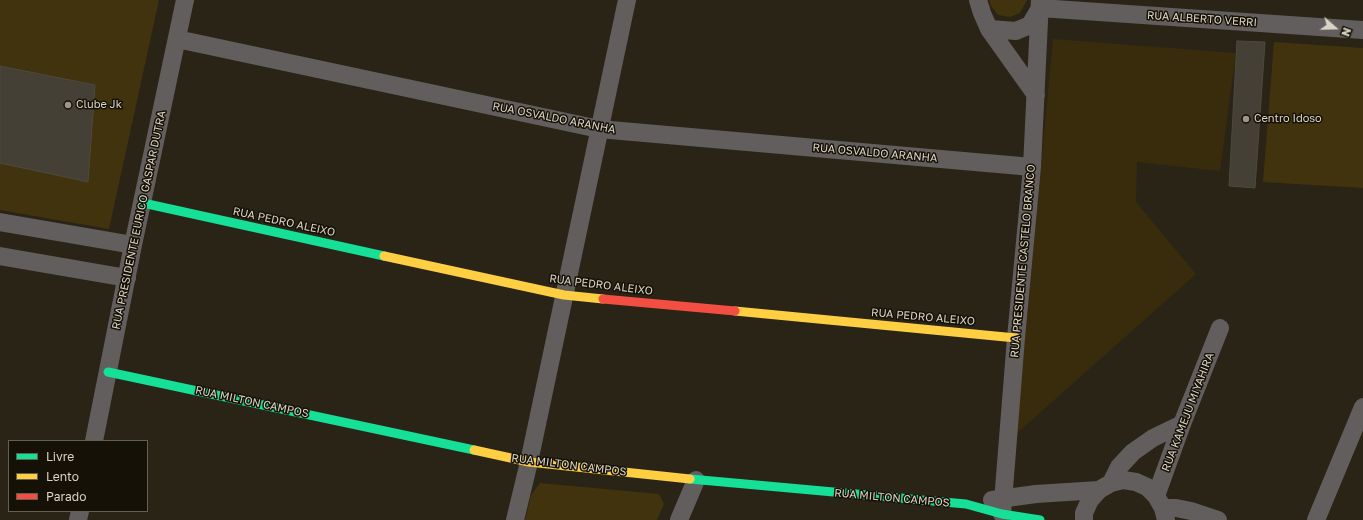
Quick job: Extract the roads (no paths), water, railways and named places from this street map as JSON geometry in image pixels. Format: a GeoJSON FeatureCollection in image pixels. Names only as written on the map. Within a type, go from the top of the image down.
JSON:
{"type":"FeatureCollection","features":[{"type":"Feature","properties":{"kind":"street","name":"RUA PRESIDENTE EURICO GASPAR DUTRA"},"geometry":{"type":"LineString","coordinates":[[94,440],[126,278],[185,0]]}},
{"type":"Feature","properties":{"kind":"street"},"geometry":{"type":"LineString","coordinates":[[515,520],[529,462],[627,0]]}},
{"type":"Feature","properties":{"kind":"street"},"geometry":{"type":"LineString","coordinates":[[978,0],[989,29],[1036,95]]}},
{"type":"Feature","properties":{"kind":"street"},"geometry":{"type":"LineString","coordinates":[[989,29],[1016,31],[1030,25],[1040,4]]}},
{"type":"Feature","properties":{"kind":"street","name":"RUA ALBERTO VERRI"},"geometry":{"type":"LineString","coordinates":[[1040,4],[1363,30]]}},
{"type":"Feature","properties":{"kind":"street","name":"RUA PRESIDENTE CASTELO BRANCO"},"geometry":{"type":"LineString","coordinates":[[1003,506],[1016,338],[1032,167],[1040,4]]}},
{"type":"Feature","properties":{"kind":"street","name":"RUA OSVALDO ARANHA"},"geometry":{"type":"LineString","coordinates":[[176,39],[599,129],[1032,167]]}},
{"type":"Feature","properties":{"kind":"street","name":"RUA PEDRO ALEIXO"},"geometry":{"type":"LineString","coordinates":[[143,203],[564,295],[1016,338]]}},
{"type":"Feature","properties":{"kind":"street"},"geometry":{"type":"LineString","coordinates":[[0,222],[133,245]]}},
{"type":"Feature","properties":{"kind":"street"},"geometry":{"type":"LineString","coordinates":[[0,256],[126,278]]}},
{"type":"Feature","properties":{"kind":"street","name":"RUA KAMEJU MIYAHIRA"},"geometry":{"type":"LineString","coordinates":[[1162,508],[1182,424],[1220,328]]}},
{"type":"Feature","properties":{"kind":"street","name":"RUA MILTON CAMPOS"},"geometry":{"type":"LineString","coordinates":[[108,372],[529,462],[696,480],[1003,506],[1040,520]]}},
{"type":"Feature","properties":{"kind":"street"},"geometry":{"type":"LineString","coordinates":[[1316,520],[1363,407]]}},
{"type":"Feature","properties":{"kind":"street"},"geometry":{"type":"LineString","coordinates":[[1084,520],[1084,513],[1090,500],[1105,486],[1119,467],[1133,452],[1153,438],[1182,424]]}},
{"type":"Feature","properties":{"kind":"street"},"geometry":{"type":"LineString","coordinates":[[679,520],[696,480]]}},
{"type":"Feature","properties":{"kind":"street","name":"RUA MILTON CAMPOS"},"geometry":{"type":"LineString","coordinates":[[1003,506],[1036,494],[1105,486],[1123,480],[1136,482],[1147,487],[1162,508]]}},
{"type":"Feature","properties":{"kind":"street"},"geometry":{"type":"LineString","coordinates":[[1162,508],[1176,508],[1191,511],[1218,520]]}},
{"type":"Feature","properties":{"kind":"place","name":"Clube Jk"},"geometry":{"type":"Point","coordinates":[68,105]}},
{"type":"Feature","properties":{"kind":"place","name":"Centro Idoso"},"geometry":{"type":"Point","coordinates":[1246,119]}}]}
